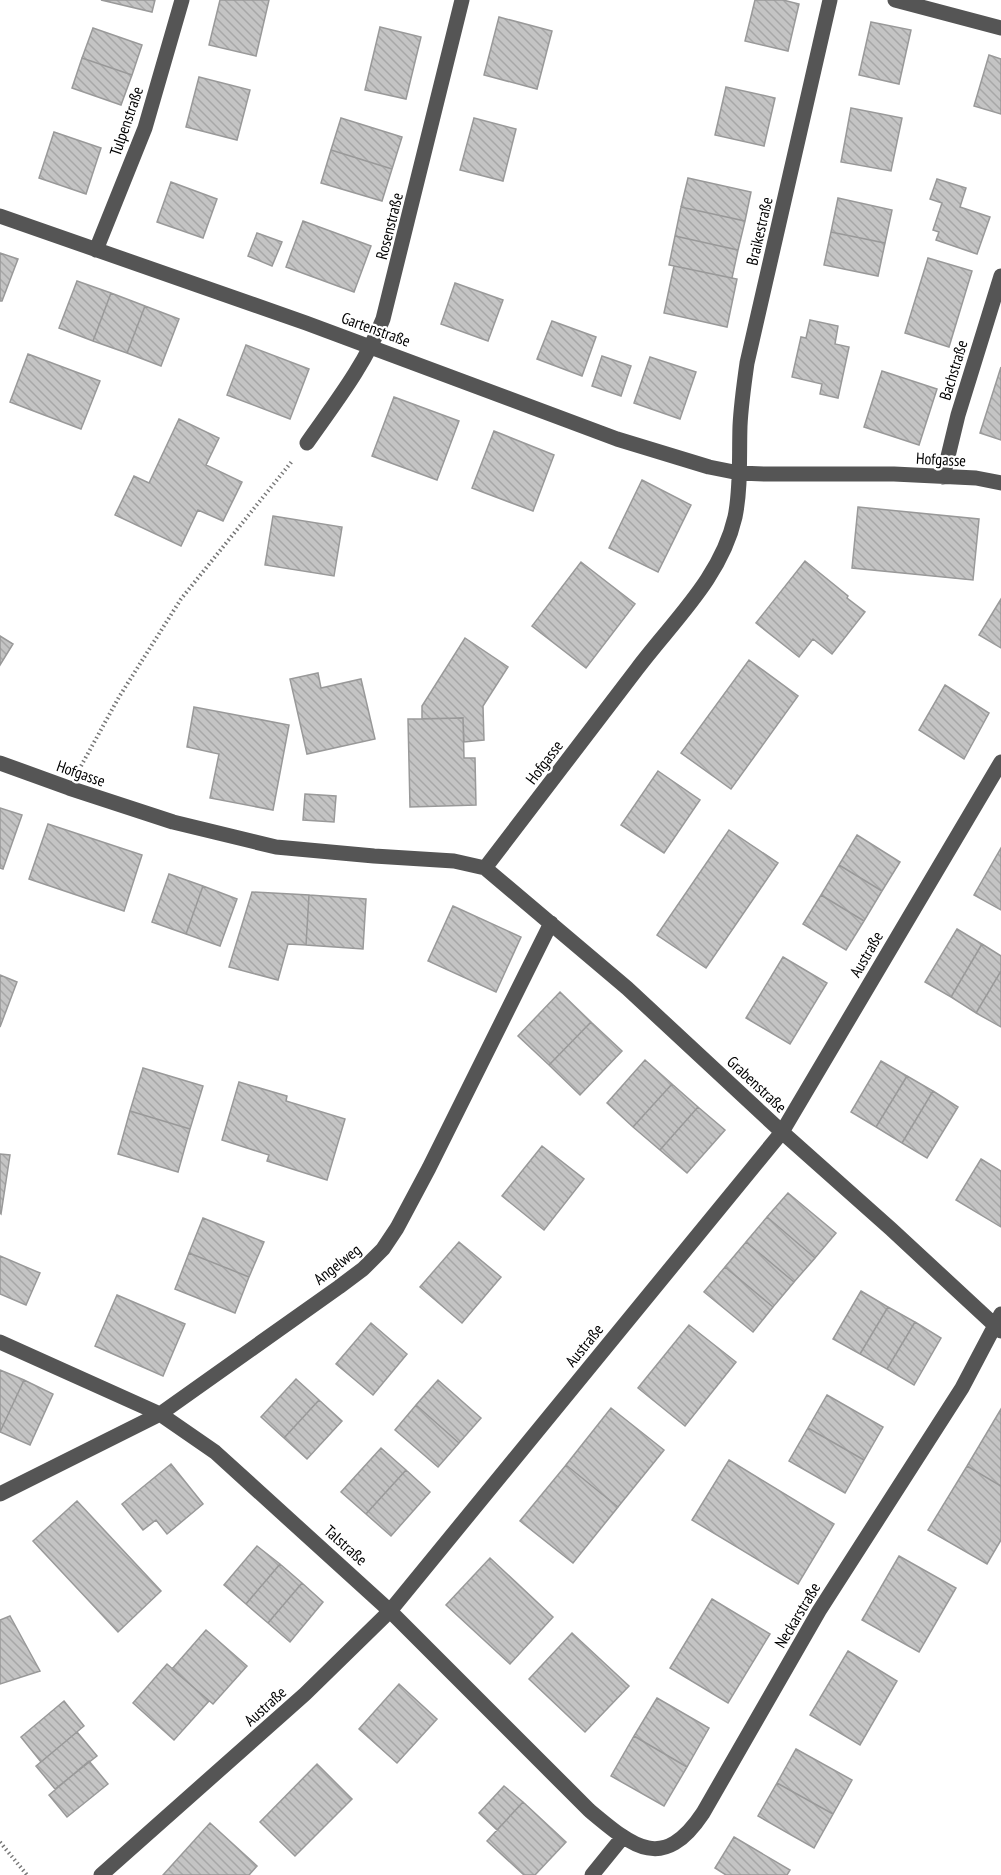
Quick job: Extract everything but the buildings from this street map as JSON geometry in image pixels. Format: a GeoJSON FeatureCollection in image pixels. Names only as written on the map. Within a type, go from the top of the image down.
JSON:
{"type":"FeatureCollection","features":[{"type":"Feature","properties":{"kind":"street","name":"Tulpenstraße"},"geometry":{"type":"LineString","coordinates":[[96,250],[145,128],[182,0]]}},
{"type":"Feature","properties":{"kind":"street","name":"Rosenstraße"},"geometry":{"type":"LineString","coordinates":[[307,443],[372,347],[383,319],[462,0]]}},
{"type":"Feature","properties":{"kind":"street","name":"Braikestraße"},"geometry":{"type":"LineString","coordinates":[[740,473],[741,403],[747,363],[830,0]]}},
{"type":"Feature","properties":{"kind":"street"},"geometry":{"type":"LineString","coordinates":[[895,0],[1001,28]]}},
{"type":"Feature","properties":{"kind":"street","name":"Gartenstraße"},"geometry":{"type":"LineString","coordinates":[[0,216],[372,347],[617,439],[692,462],[740,473]]}},
{"type":"Feature","properties":{"kind":"street","name":"Bachstraße"},"geometry":{"type":"LineString","coordinates":[[943,477],[958,415],[1001,276]]}},
{"type":"Feature","properties":{"kind":"street","name":"Hofgasse"},"geometry":{"type":"LineString","coordinates":[[0,763],[173,822],[276,847],[454,861],[485,868],[707,580],[735,517],[740,473],[976,478],[1001,483]]}},
{"type":"Feature","properties":{"kind":"street","name":"Austraße"},"geometry":{"type":"LineString","coordinates":[[101,1875],[305,1694],[390,1611],[782,1132],[1001,762]]}},
{"type":"Feature","properties":{"kind":"street","name":"Grabenstraße"},"geometry":{"type":"LineString","coordinates":[[485,868],[627,988],[782,1132],[999,1323]]}},
{"type":"Feature","properties":{"kind":"street","name":"Angelweg"},"geometry":{"type":"LineString","coordinates":[[0,1494],[160,1414],[355,1275],[383,1249],[416,1194],[551,923]]}},
{"type":"Feature","properties":{"kind":"street","name":"Neckarstraße"},"geometry":{"type":"LineString","coordinates":[[622,1838],[639,1846],[658,1849],[677,1843],[692,1830],[819,1611],[962,1388],[999,1323]]}},
{"type":"Feature","properties":{"kind":"street","name":"Talstraße"},"geometry":{"type":"LineString","coordinates":[[0,1342],[160,1414],[215,1452],[390,1611],[559,1781],[622,1838]]}},
{"type":"Feature","properties":{"kind":"street"},"geometry":{"type":"LineString","coordinates":[[592,1875],[622,1838]]}},
{"type":"Feature","properties":{"kind":"path"},"geometry":{"type":"LineString","coordinates":[[69,788],[119,698],[181,599],[307,443]]}},
{"type":"Feature","properties":{"kind":"path"},"geometry":{"type":"LineString","coordinates":[[0,1842],[27,1875]]}}]}
